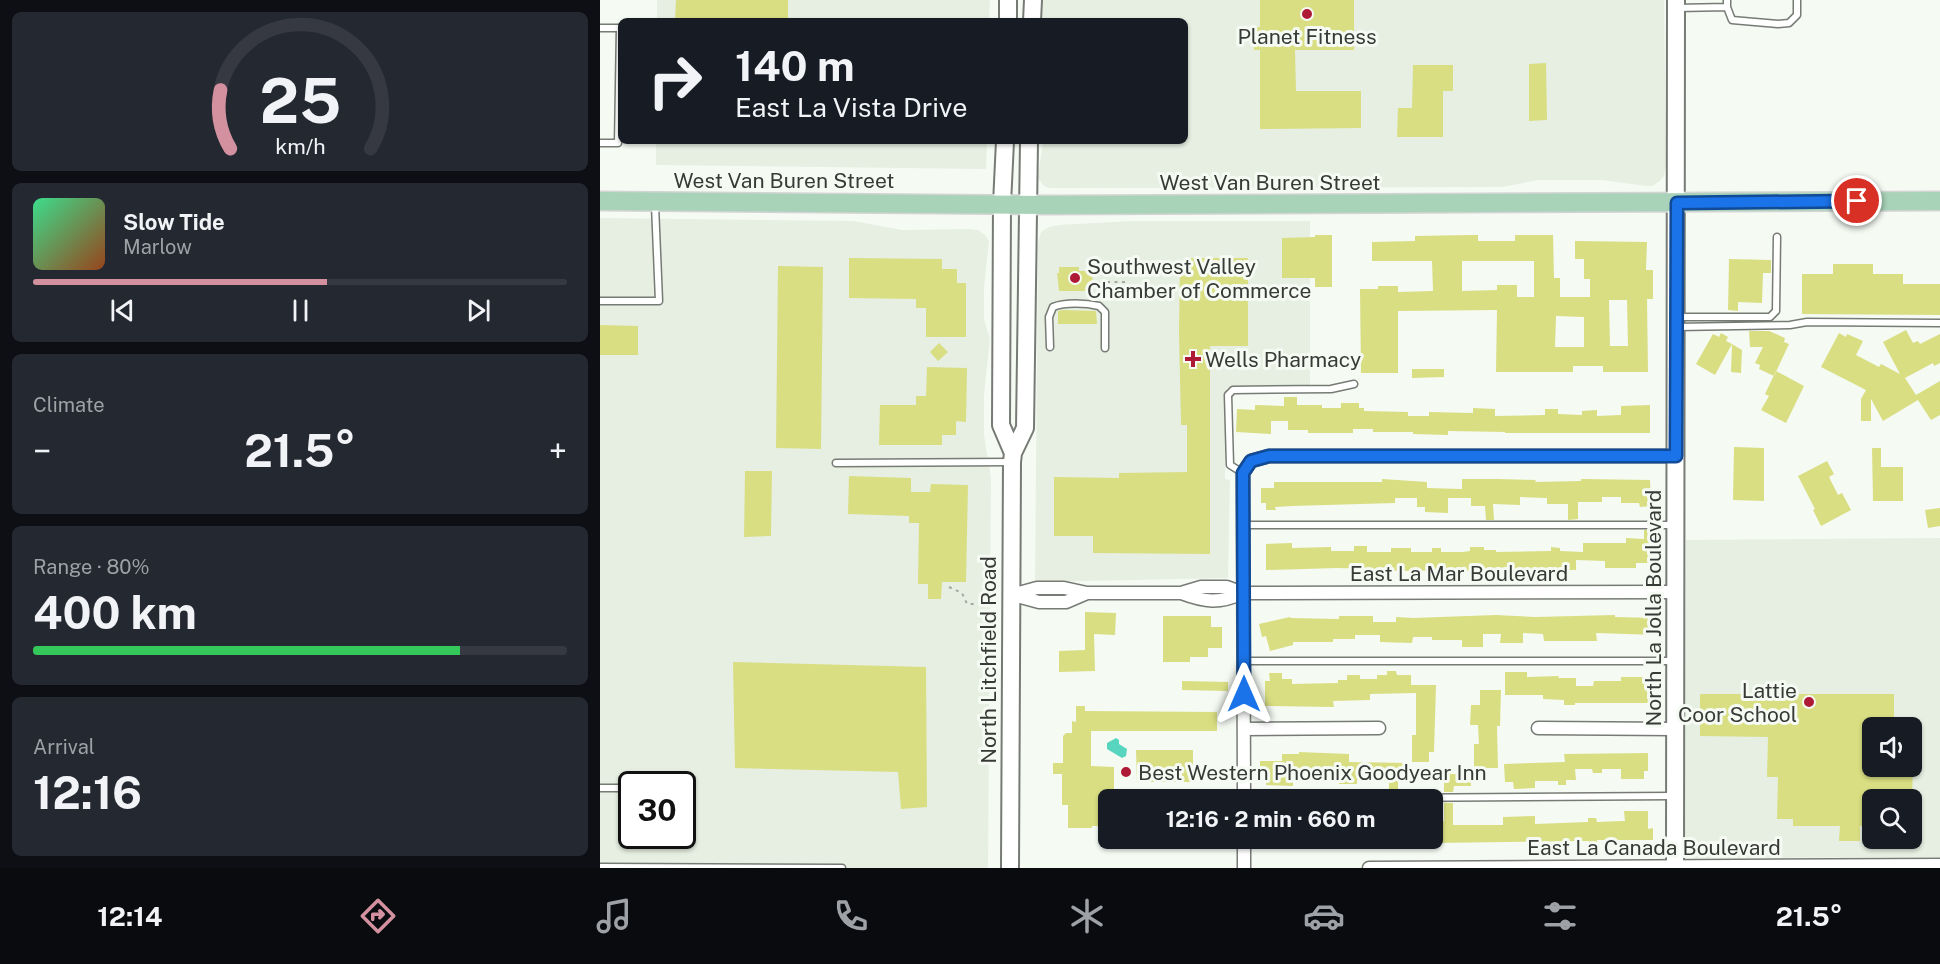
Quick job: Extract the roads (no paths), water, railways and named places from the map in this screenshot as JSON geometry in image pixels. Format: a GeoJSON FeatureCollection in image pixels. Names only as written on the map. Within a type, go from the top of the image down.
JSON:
{"type":"FeatureCollection","features":[{"type":"Feature","properties":{"kind":"main road"},"geometry":{"type":"LineString","coordinates":[[1008,0],[1008,18]]}},
{"type":"Feature","properties":{"kind":"main road"},"geometry":{"type":"LineString","coordinates":[[1032,18],[1033,0]]}},
{"type":"Feature","properties":{"kind":"main road","name":"North La Jolla Boulevard"},"geometry":{"type":"LineString","coordinates":[[1675,867],[1676,4]]}},
{"type":"Feature","properties":{"kind":"main road","name":"North Litchfield Road"},"geometry":{"type":"LineString","coordinates":[[1005,144],[1002,204],[1000,425],[1012,457],[1010,868]]}},
{"type":"Feature","properties":{"kind":"main road","name":"North Litchfield Road"},"geometry":{"type":"LineString","coordinates":[[1012,457],[1025,428],[1029,144]]}},
{"type":"Feature","properties":{"kind":"main road","name":"West Van Buren Street"},"geometry":{"type":"LineString","coordinates":[[600,201],[1027,205],[1940,201]]}},
{"type":"Feature","properties":{"kind":"street"},"geometry":{"type":"LineString","coordinates":[[1244,789],[1243,473],[1251,461],[1269,456],[1676,456]]}},
{"type":"Feature","properties":{"kind":"street","name":"East La Mar Boulevard"},"geometry":{"type":"LineString","coordinates":[[1011,595],[1037,588],[1064,588],[1087,593],[1181,592],[1201,587],[1227,587],[1243,593],[1676,592]]}},
{"type":"Feature","properties":{"kind":"street"},"geometry":{"type":"LineString","coordinates":[[1244,729],[1379,728]]}},
{"type":"Feature","properties":{"kind":"street"},"geometry":{"type":"LineString","coordinates":[[1538,728],[1675,729]]}},
{"type":"Feature","properties":{"kind":"street"},"geometry":{"type":"LineString","coordinates":[[1244,849],[1244,868]]}},
{"type":"Feature","properties":{"kind":"street","name":"East La Canada Boulevard"},"geometry":{"type":"LineString","coordinates":[[1369,868],[1940,865]]}},
{"type":"Feature","properties":{"kind":"lane"},"geometry":{"type":"LineString","coordinates":[[1676,4],[1727,4],[1732,20],[1789,23],[1797,15],[1797,0]]}},
{"type":"Feature","properties":{"kind":"lane"},"geometry":{"type":"LineString","coordinates":[[600,28],[618,28]]}},
{"type":"Feature","properties":{"kind":"lane"},"geometry":{"type":"LineString","coordinates":[[600,143],[618,143]]}},
{"type":"Feature","properties":{"kind":"lane"},"geometry":{"type":"LineString","coordinates":[[600,301],[659,301],[654,202]]}},
{"type":"Feature","properties":{"kind":"lane"},"geometry":{"type":"LineString","coordinates":[[1676,322],[1708,317],[1770,317],[1776,311],[1777,237]]}},
{"type":"Feature","properties":{"kind":"lane"},"geometry":{"type":"LineString","coordinates":[[1050,347],[1049,317],[1053,307],[1088,304],[1099,306],[1105,312],[1105,348]]}},
{"type":"Feature","properties":{"kind":"lane"},"geometry":{"type":"LineString","coordinates":[[1676,322],[1790,325],[1807,322],[1940,322]]}},
{"type":"Feature","properties":{"kind":"lane"},"geometry":{"type":"LineString","coordinates":[[1243,473],[1230,465],[1228,395],[1233,390],[1331,389],[1354,384]]}},
{"type":"Feature","properties":{"kind":"lane"},"geometry":{"type":"LineString","coordinates":[[836,464],[1012,457]]}},
{"type":"Feature","properties":{"kind":"lane"},"geometry":{"type":"LineString","coordinates":[[1243,525],[1676,525]]}},
{"type":"Feature","properties":{"kind":"lane"},"geometry":{"type":"LineString","coordinates":[[1244,661],[1675,661]]}},
{"type":"Feature","properties":{"kind":"lane"},"geometry":{"type":"LineString","coordinates":[[600,788],[618,788]]}},
{"type":"Feature","properties":{"kind":"lane"},"geometry":{"type":"LineString","coordinates":[[1443,798],[1674,796]]}},
{"type":"Feature","properties":{"kind":"lane"},"geometry":{"type":"LineString","coordinates":[[600,867],[842,868]]}},
{"type":"Feature","properties":{"kind":"place","name":"Planet Fitness"},"geometry":{"type":"Point","coordinates":[1307,14]}},
{"type":"Feature","properties":{"kind":"place","name":"Southwest Valley Chamber of Commerce"},"geometry":{"type":"Point","coordinates":[1075,278]}},
{"type":"Feature","properties":{"kind":"place","name":"Wells Pharmacy"},"geometry":{"type":"Point","coordinates":[1193,359]}},
{"type":"Feature","properties":{"kind":"place","name":"Lattie Coor School"},"geometry":{"type":"Point","coordinates":[1809,702]}},
{"type":"Feature","properties":{"kind":"place","name":"Best Western Phoenix Goodyear Inn"},"geometry":{"type":"Point","coordinates":[1126,772]}}]}
